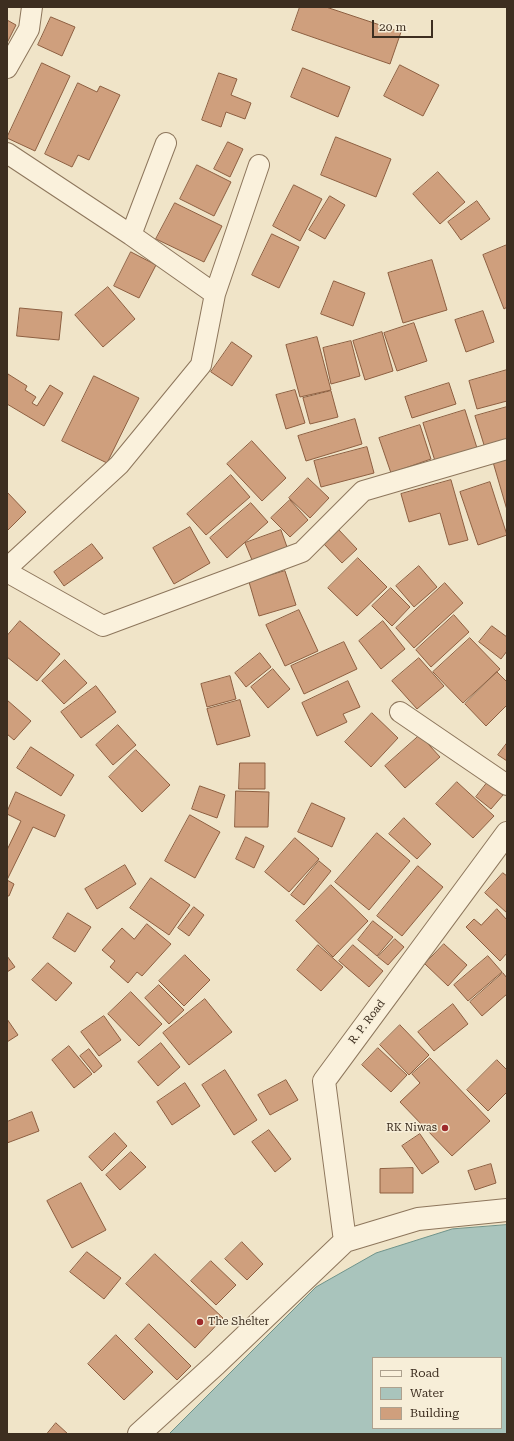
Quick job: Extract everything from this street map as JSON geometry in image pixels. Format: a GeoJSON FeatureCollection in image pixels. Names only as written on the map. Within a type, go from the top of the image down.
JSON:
{"type":"FeatureCollection","features":[{"type":"Feature","properties":{"kind":"street"},"geometry":{"type":"LineString","coordinates":[[7,68],[29,29],[32,7]]}},
{"type":"Feature","properties":{"kind":"street"},"geometry":{"type":"LineString","coordinates":[[131,235],[166,143]]}},
{"type":"Feature","properties":{"kind":"street"},"geometry":{"type":"LineString","coordinates":[[7,154],[131,235],[215,294]]}},
{"type":"Feature","properties":{"kind":"street"},"geometry":{"type":"LineString","coordinates":[[7,568],[119,465],[201,365],[215,294],[259,166]]}},
{"type":"Feature","properties":{"kind":"street"},"geometry":{"type":"LineString","coordinates":[[7,572],[103,626],[302,552],[364,491],[507,449]]}},
{"type":"Feature","properties":{"kind":"street"},"geometry":{"type":"LineString","coordinates":[[400,712],[507,785]]}},
{"type":"Feature","properties":{"kind":"street","name":"R. P. Road"},"geometry":{"type":"LineString","coordinates":[[345,1241],[324,1081],[507,834]]}},
{"type":"Feature","properties":{"kind":"street"},"geometry":{"type":"LineString","coordinates":[[139,1434],[221,1359],[345,1241],[418,1219],[507,1210]]}},
{"type":"Feature","properties":{"kind":"water"},"geometry":{"type":"Polygon","coordinates":[[[507,1225],[507,1434],[169,1434],[316,1287],[376,1253],[452,1229],[507,1225]]]}},
{"type":"Feature","properties":{"kind":"building"},"geometry":{"type":"Polygon","coordinates":[[[300,7],[326,7],[401,32],[390,64],[292,30],[300,7]]]}},
{"type":"Feature","properties":{"kind":"building"},"geometry":{"type":"Polygon","coordinates":[[[51,17],[75,27],[62,56],[38,45],[51,17]]]}},
{"type":"Feature","properties":{"kind":"building"},"geometry":{"type":"Polygon","coordinates":[[[7,20],[16,25],[7,43],[7,20]]]}},
{"type":"Feature","properties":{"kind":"building"},"geometry":{"type":"Polygon","coordinates":[[[42,63],[70,76],[35,151],[7,138],[42,63]]]}},
{"type":"Feature","properties":{"kind":"building"},"geometry":{"type":"Polygon","coordinates":[[[400,65],[439,85],[423,116],[384,96],[400,65]]]}},
{"type":"Feature","properties":{"kind":"building"},"geometry":{"type":"Polygon","coordinates":[[[303,68],[350,87],[338,117],[291,97],[303,68]]]}},
{"type":"Feature","properties":{"kind":"building"},"geometry":{"type":"Polygon","coordinates":[[[219,73],[237,79],[231,95],[251,103],[245,119],[226,112],[221,127],[202,120],[219,73]]]}},
{"type":"Feature","properties":{"kind":"building"},"geometry":{"type":"Polygon","coordinates":[[[78,83],[97,92],[100,86],[120,95],[89,160],[78,155],[72,167],[45,154],[78,83]]]}},
{"type":"Feature","properties":{"kind":"building"},"geometry":{"type":"Polygon","coordinates":[[[336,137],[391,159],[376,197],[321,175],[336,137]]]}},
{"type":"Feature","properties":{"kind":"building"},"geometry":{"type":"Polygon","coordinates":[[[228,142],[243,149],[230,177],[214,169],[228,142]]]}},
{"type":"Feature","properties":{"kind":"building"},"geometry":{"type":"Polygon","coordinates":[[[197,165],[231,182],[214,216],[180,199],[197,165]]]}},
{"type":"Feature","properties":{"kind":"building"},"geometry":{"type":"Polygon","coordinates":[[[438,172],[465,202],[440,224],[413,194],[438,172]]]}},
{"type":"Feature","properties":{"kind":"building"},"geometry":{"type":"Polygon","coordinates":[[[294,185],[322,199],[300,241],[273,226],[294,185]]]}},
{"type":"Feature","properties":{"kind":"building"},"geometry":{"type":"Polygon","coordinates":[[[330,196],[345,205],[325,239],[309,230],[330,196]]]}},
{"type":"Feature","properties":{"kind":"building"},"geometry":{"type":"Polygon","coordinates":[[[477,201],[490,219],[461,240],[448,222],[477,201]]]}},
{"type":"Feature","properties":{"kind":"building"},"geometry":{"type":"Polygon","coordinates":[[[175,203],[222,226],[204,262],[156,239],[175,203]]]}},
{"type":"Feature","properties":{"kind":"building"},"geometry":{"type":"Polygon","coordinates":[[[272,234],[299,247],[279,288],[252,275],[272,234]]]}},
{"type":"Feature","properties":{"kind":"building"},"geometry":{"type":"Polygon","coordinates":[[[507,245],[507,307],[504,309],[483,255],[507,245]]]}},
{"type":"Feature","properties":{"kind":"building"},"geometry":{"type":"Polygon","coordinates":[[[131,252],[156,265],[139,298],[114,286],[131,252]]]}},
{"type":"Feature","properties":{"kind":"building"},"geometry":{"type":"Polygon","coordinates":[[[432,260],[447,310],[403,323],[388,273],[432,260]]]}},
{"type":"Feature","properties":{"kind":"building"},"geometry":{"type":"Polygon","coordinates":[[[334,281],[365,293],[353,326],[321,314],[334,281]]]}},
{"type":"Feature","properties":{"kind":"building"},"geometry":{"type":"Polygon","coordinates":[[[108,287],[135,319],[103,347],[75,315],[108,287]]]}},
{"type":"Feature","properties":{"kind":"building"},"geometry":{"type":"Polygon","coordinates":[[[20,308],[62,312],[59,340],[17,336],[20,308]]]}},
{"type":"Feature","properties":{"kind":"building"},"geometry":{"type":"Polygon","coordinates":[[[483,311],[494,342],[466,352],[455,320],[483,311]]]}},
{"type":"Feature","properties":{"kind":"building"},"geometry":{"type":"Polygon","coordinates":[[[414,323],[427,361],[397,371],[384,333],[414,323]]]}},
{"type":"Feature","properties":{"kind":"building"},"geometry":{"type":"Polygon","coordinates":[[[382,332],[393,371],[365,380],[353,341],[382,332]]]}},
{"type":"Feature","properties":{"kind":"building"},"geometry":{"type":"Polygon","coordinates":[[[317,337],[331,390],[300,397],[286,345],[317,337]]]}},
{"type":"Feature","properties":{"kind":"building"},"geometry":{"type":"Polygon","coordinates":[[[351,341],[360,376],[331,384],[323,348],[351,341]]]}},
{"type":"Feature","properties":{"kind":"building"},"geometry":{"type":"Polygon","coordinates":[[[232,342],[252,356],[232,386],[211,372],[232,342]]]}},
{"type":"Feature","properties":{"kind":"building"},"geometry":{"type":"Polygon","coordinates":[[[507,370],[507,401],[477,409],[469,381],[507,370]]]}},
{"type":"Feature","properties":{"kind":"building"},"geometry":{"type":"Polygon","coordinates":[[[8,374],[27,386],[25,390],[36,397],[32,403],[37,406],[50,385],[63,393],[44,426],[7,404],[8,374]]]}},
{"type":"Feature","properties":{"kind":"building"},"geometry":{"type":"Polygon","coordinates":[[[94,376],[139,398],[107,463],[62,441],[94,376]]]}},
{"type":"Feature","properties":{"kind":"building"},"geometry":{"type":"Polygon","coordinates":[[[449,383],[456,404],[412,418],[405,397],[449,383]]]}},
{"type":"Feature","properties":{"kind":"building"},"geometry":{"type":"Polygon","coordinates":[[[295,390],[305,423],[286,429],[276,395],[295,390]]]}},
{"type":"Feature","properties":{"kind":"building"},"geometry":{"type":"Polygon","coordinates":[[[331,391],[338,417],[310,424],[303,398],[331,391]]]}},
{"type":"Feature","properties":{"kind":"building"},"geometry":{"type":"Polygon","coordinates":[[[507,407],[507,441],[485,448],[475,416],[507,407]]]}},
{"type":"Feature","properties":{"kind":"building"},"geometry":{"type":"Polygon","coordinates":[[[465,410],[477,448],[435,461],[423,423],[465,410]]]}},
{"type":"Feature","properties":{"kind":"building"},"geometry":{"type":"Polygon","coordinates":[[[355,419],[362,444],[306,461],[298,436],[355,419]]]}},
{"type":"Feature","properties":{"kind":"building"},"geometry":{"type":"Polygon","coordinates":[[[420,425],[431,459],[391,473],[379,438],[420,425]]]}},
{"type":"Feature","properties":{"kind":"building"},"geometry":{"type":"Polygon","coordinates":[[[252,441],[286,478],[262,501],[227,464],[252,441]]]}},
{"type":"Feature","properties":{"kind":"building"},"geometry":{"type":"Polygon","coordinates":[[[367,447],[374,473],[321,487],[314,461],[367,447]]]}},
{"type":"Feature","properties":{"kind":"building"},"geometry":{"type":"Polygon","coordinates":[[[507,458],[507,510],[493,462],[507,458]]]}},
{"type":"Feature","properties":{"kind":"building"},"geometry":{"type":"Polygon","coordinates":[[[231,475],[250,497],[206,535],[187,514],[231,475]]]}},
{"type":"Feature","properties":{"kind":"building"},"geometry":{"type":"Polygon","coordinates":[[[308,478],[329,498],[310,518],[289,498],[308,478]]]}},
{"type":"Feature","properties":{"kind":"building"},"geometry":{"type":"Polygon","coordinates":[[[451,480],[468,540],[449,545],[440,513],[409,522],[401,494],[451,480]]]}},
{"type":"Feature","properties":{"kind":"building"},"geometry":{"type":"Polygon","coordinates":[[[490,482],[507,535],[478,545],[460,492],[490,482]]]}},
{"type":"Feature","properties":{"kind":"building"},"geometry":{"type":"Polygon","coordinates":[[[7,492],[26,512],[7,531],[7,492]]]}},
{"type":"Feature","properties":{"kind":"building"},"geometry":{"type":"Polygon","coordinates":[[[290,500],[308,520],[290,537],[271,518],[290,500]]]}},
{"type":"Feature","properties":{"kind":"building"},"geometry":{"type":"Polygon","coordinates":[[[251,503],[268,522],[227,558],[210,538],[251,503]]]}},
{"type":"Feature","properties":{"kind":"building"},"geometry":{"type":"Polygon","coordinates":[[[190,527],[210,563],[174,584],[153,548],[190,527]]]}},
{"type":"Feature","properties":{"kind":"building"},"geometry":{"type":"Polygon","coordinates":[[[338,529],[357,549],[342,563],[323,543],[338,529]]]}},
{"type":"Feature","properties":{"kind":"building"},"geometry":{"type":"Polygon","coordinates":[[[281,530],[287,547],[252,560],[245,543],[281,530]]]}},
{"type":"Feature","properties":{"kind":"building"},"geometry":{"type":"Polygon","coordinates":[[[92,544],[103,558],[64,586],[54,572],[92,544]]]}},
{"type":"Feature","properties":{"kind":"building"},"geometry":{"type":"Polygon","coordinates":[[[358,558],[387,587],[357,616],[328,588],[358,558]]]}},
{"type":"Feature","properties":{"kind":"building"},"geometry":{"type":"Polygon","coordinates":[[[419,566],[437,587],[414,607],[396,586],[419,566]]]}},
{"type":"Feature","properties":{"kind":"building"},"geometry":{"type":"Polygon","coordinates":[[[285,571],[296,605],[259,616],[249,582],[285,571]]]}},
{"type":"Feature","properties":{"kind":"building"},"geometry":{"type":"Polygon","coordinates":[[[445,583],[463,603],[414,648],[396,628],[445,583]]]}},
{"type":"Feature","properties":{"kind":"building"},"geometry":{"type":"Polygon","coordinates":[[[391,588],[410,607],[392,626],[372,606],[391,588]]]}},
{"type":"Feature","properties":{"kind":"building"},"geometry":{"type":"Polygon","coordinates":[[[299,610],[318,651],[285,666],[266,625],[299,610]]]}},
{"type":"Feature","properties":{"kind":"building"},"geometry":{"type":"Polygon","coordinates":[[[454,615],[469,632],[431,667],[416,650],[454,615]]]}},
{"type":"Feature","properties":{"kind":"building"},"geometry":{"type":"Polygon","coordinates":[[[20,621],[60,654],[37,681],[7,657],[7,636],[20,621]]]}},
{"type":"Feature","properties":{"kind":"building"},"geometry":{"type":"Polygon","coordinates":[[[383,621],[405,649],[381,669],[359,641],[383,621]]]}},
{"type":"Feature","properties":{"kind":"building"},"geometry":{"type":"Polygon","coordinates":[[[492,626],[507,637],[507,651],[501,659],[479,642],[492,626]]]}},
{"type":"Feature","properties":{"kind":"building"},"geometry":{"type":"Polygon","coordinates":[[[470,638],[500,669],[463,703],[433,672],[470,638]]]}},
{"type":"Feature","properties":{"kind":"building"},"geometry":{"type":"Polygon","coordinates":[[[344,642],[357,669],[304,694],[291,666],[344,642]]]}},
{"type":"Feature","properties":{"kind":"building"},"geometry":{"type":"Polygon","coordinates":[[[260,653],[271,667],[246,687],[235,673],[260,653]]]}},
{"type":"Feature","properties":{"kind":"building"},"geometry":{"type":"Polygon","coordinates":[[[419,658],[444,686],[417,709],[392,681],[419,658]]]}},
{"type":"Feature","properties":{"kind":"building"},"geometry":{"type":"Polygon","coordinates":[[[65,660],[87,683],[64,704],[42,681],[65,660]]]}},
{"type":"Feature","properties":{"kind":"building"},"geometry":{"type":"Polygon","coordinates":[[[273,669],[290,689],[268,708],[251,687],[273,669]]]}},
{"type":"Feature","properties":{"kind":"building"},"geometry":{"type":"Polygon","coordinates":[[[497,672],[507,682],[507,705],[486,726],[465,704],[497,672]]]}},
{"type":"Feature","properties":{"kind":"building"},"geometry":{"type":"Polygon","coordinates":[[[230,676],[236,699],[207,707],[201,684],[230,676]]]}},
{"type":"Feature","properties":{"kind":"building"},"geometry":{"type":"Polygon","coordinates":[[[348,681],[360,707],[343,714],[347,722],[317,736],[302,703],[348,681]]]}},
{"type":"Feature","properties":{"kind":"building"},"geometry":{"type":"Polygon","coordinates":[[[96,686],[116,712],[81,738],[61,712],[96,686]]]}},
{"type":"Feature","properties":{"kind":"building"},"geometry":{"type":"Polygon","coordinates":[[[7,700],[31,721],[14,740],[7,734],[7,700]]]}},
{"type":"Feature","properties":{"kind":"building"},"geometry":{"type":"Polygon","coordinates":[[[240,700],[250,736],[217,745],[207,709],[240,700]]]}},
{"type":"Feature","properties":{"kind":"building"},"geometry":{"type":"Polygon","coordinates":[[[372,713],[398,738],[371,767],[345,742],[372,713]]]}},
{"type":"Feature","properties":{"kind":"building"},"geometry":{"type":"Polygon","coordinates":[[[118,725],[136,745],[113,765],[96,745],[118,725]]]}},
{"type":"Feature","properties":{"kind":"building"},"geometry":{"type":"Polygon","coordinates":[[[420,735],[440,757],[405,788],[385,766],[420,735]]]}},
{"type":"Feature","properties":{"kind":"building"},"geometry":{"type":"Polygon","coordinates":[[[507,743],[507,761],[498,755],[507,743]]]}},
{"type":"Feature","properties":{"kind":"building"},"geometry":{"type":"Polygon","coordinates":[[[31,747],[74,775],[61,796],[17,768],[31,747]]]}},
{"type":"Feature","properties":{"kind":"building"},"geometry":{"type":"Polygon","coordinates":[[[136,750],[170,785],[142,812],[109,777],[136,750]]]}},
{"type":"Feature","properties":{"kind":"building"},"geometry":{"type":"Polygon","coordinates":[[[240,763],[265,763],[265,789],[239,789],[240,763]]]}},
{"type":"Feature","properties":{"kind":"building"},"geometry":{"type":"Polygon","coordinates":[[[457,782],[494,816],[473,838],[436,804],[457,782]]]}},
{"type":"Feature","properties":{"kind":"building"},"geometry":{"type":"Polygon","coordinates":[[[487,783],[503,795],[491,809],[476,797],[487,783]]]}},
{"type":"Feature","properties":{"kind":"building"},"geometry":{"type":"Polygon","coordinates":[[[200,786],[225,795],[217,818],[192,809],[200,786]]]}},
{"type":"Feature","properties":{"kind":"building"},"geometry":{"type":"Polygon","coordinates":[[[236,791],[269,792],[268,827],[235,827],[236,791]]]}},
{"type":"Feature","properties":{"kind":"building"},"geometry":{"type":"Polygon","coordinates":[[[16,792],[65,815],[55,837],[33,827],[7,880],[7,850],[21,821],[7,814],[16,792]]]}},
{"type":"Feature","properties":{"kind":"building"},"geometry":{"type":"Polygon","coordinates":[[[312,803],[345,818],[332,847],[298,832],[312,803]]]}},
{"type":"Feature","properties":{"kind":"building"},"geometry":{"type":"Polygon","coordinates":[[[190,815],[220,832],[195,878],[165,861],[190,815]]]}},
{"type":"Feature","properties":{"kind":"building"},"geometry":{"type":"Polygon","coordinates":[[[404,818],[431,844],[417,859],[389,834],[404,818]]]}},
{"type":"Feature","properties":{"kind":"building"},"geometry":{"type":"Polygon","coordinates":[[[377,833],[410,861],[369,910],[335,882],[377,833]]]}},
{"type":"Feature","properties":{"kind":"building"},"geometry":{"type":"Polygon","coordinates":[[[246,837],[264,846],[254,868],[236,859],[246,837]]]}},
{"type":"Feature","properties":{"kind":"building"},"geometry":{"type":"Polygon","coordinates":[[[295,838],[319,859],[289,892],[265,872],[295,838]]]}},
{"type":"Feature","properties":{"kind":"building"},"geometry":{"type":"Polygon","coordinates":[[[319,861],[331,871],[304,905],[291,895],[319,861]]]}},
{"type":"Feature","properties":{"kind":"building"},"geometry":{"type":"Polygon","coordinates":[[[125,865],[136,884],[97,909],[85,889],[125,865]]]}},
{"type":"Feature","properties":{"kind":"building"},"geometry":{"type":"Polygon","coordinates":[[[418,866],[443,887],[402,936],[377,916],[418,866]]]}},
{"type":"Feature","properties":{"kind":"building"},"geometry":{"type":"Polygon","coordinates":[[[503,873],[507,876],[507,913],[485,893],[503,873]]]}},
{"type":"Feature","properties":{"kind":"building"},"geometry":{"type":"Polygon","coordinates":[[[151,878],[190,905],[169,935],[130,908],[151,878]]]}},
{"type":"Feature","properties":{"kind":"building"},"geometry":{"type":"Polygon","coordinates":[[[7,880],[14,884],[9,896],[7,896],[7,880]]]}},
{"type":"Feature","properties":{"kind":"building"},"geometry":{"type":"Polygon","coordinates":[[[331,885],[368,921],[333,957],[296,921],[331,885]]]}},
{"type":"Feature","properties":{"kind":"building"},"geometry":{"type":"Polygon","coordinates":[[[194,907],[204,915],[189,936],[178,928],[194,907]]]}},
{"type":"Feature","properties":{"kind":"building"},"geometry":{"type":"Polygon","coordinates":[[[497,909],[507,920],[507,953],[500,961],[466,927],[474,919],[481,925],[497,909]]]}},
{"type":"Feature","properties":{"kind":"building"},"geometry":{"type":"Polygon","coordinates":[[[68,913],[91,927],[75,952],[53,938],[68,913]]]}},
{"type":"Feature","properties":{"kind":"building"},"geometry":{"type":"Polygon","coordinates":[[[373,921],[393,937],[377,956],[358,940],[373,921]]]}},
{"type":"Feature","properties":{"kind":"building"},"geometry":{"type":"Polygon","coordinates":[[[147,924],[171,944],[142,976],[137,972],[128,983],[110,967],[115,961],[102,950],[122,928],[134,939],[147,924]]]}},
{"type":"Feature","properties":{"kind":"building"},"geometry":{"type":"Polygon","coordinates":[[[395,939],[404,947],[388,965],[378,957],[395,939]]]}},
{"type":"Feature","properties":{"kind":"building"},"geometry":{"type":"Polygon","coordinates":[[[444,944],[467,965],[448,986],[425,964],[444,944]]]}},
{"type":"Feature","properties":{"kind":"building"},"geometry":{"type":"Polygon","coordinates":[[[318,945],[343,967],[321,991],[297,970],[318,945]]]}},
{"type":"Feature","properties":{"kind":"building"},"geometry":{"type":"Polygon","coordinates":[[[353,945],[383,971],[369,987],[339,961],[353,945]]]}},
{"type":"Feature","properties":{"kind":"building"},"geometry":{"type":"Polygon","coordinates":[[[185,955],[210,980],[184,1006],[159,981],[185,955]]]}},
{"type":"Feature","properties":{"kind":"building"},"geometry":{"type":"Polygon","coordinates":[[[7,956],[15,967],[7,972],[7,956]]]}},
{"type":"Feature","properties":{"kind":"building"},"geometry":{"type":"Polygon","coordinates":[[[488,956],[502,972],[468,1001],[454,985],[488,956]]]}},
{"type":"Feature","properties":{"kind":"building"},"geometry":{"type":"Polygon","coordinates":[[[48,963],[72,983],[56,1001],[32,980],[48,963]]]}},
{"type":"Feature","properties":{"kind":"building"},"geometry":{"type":"Polygon","coordinates":[[[503,973],[507,978],[507,994],[482,1016],[470,1002],[503,973]]]}},
{"type":"Feature","properties":{"kind":"building"},"geometry":{"type":"Polygon","coordinates":[[[159,985],[184,1010],[169,1024],[145,998],[159,985]]]}},
{"type":"Feature","properties":{"kind":"building"},"geometry":{"type":"Polygon","coordinates":[[[131,992],[162,1024],[139,1046],[108,1014],[131,992]]]}},
{"type":"Feature","properties":{"kind":"building"},"geometry":{"type":"Polygon","coordinates":[[[205,999],[232,1032],[189,1065],[163,1033],[205,999]]]}},
{"type":"Feature","properties":{"kind":"building"},"geometry":{"type":"Polygon","coordinates":[[[453,1004],[468,1024],[434,1051],[418,1032],[453,1004]]]}},
{"type":"Feature","properties":{"kind":"building"},"geometry":{"type":"Polygon","coordinates":[[[104,1016],[121,1040],[99,1056],[81,1032],[104,1016]]]}},
{"type":"Feature","properties":{"kind":"building"},"geometry":{"type":"Polygon","coordinates":[[[7,1019],[18,1035],[7,1042],[7,1019]]]}},
{"type":"Feature","properties":{"kind":"building"},"geometry":{"type":"Polygon","coordinates":[[[400,1025],[429,1055],[409,1075],[380,1045],[400,1025]]]}},
{"type":"Feature","properties":{"kind":"building"},"geometry":{"type":"Polygon","coordinates":[[[161,1043],[180,1067],[158,1086],[138,1062],[161,1043]]]}},
{"type":"Feature","properties":{"kind":"building"},"geometry":{"type":"Polygon","coordinates":[[[69,1046],[92,1074],[74,1088],[52,1060],[69,1046]]]}},
{"type":"Feature","properties":{"kind":"building"},"geometry":{"type":"Polygon","coordinates":[[[378,1048],[407,1075],[391,1092],[362,1065],[378,1048]]]}},
{"type":"Feature","properties":{"kind":"building"},"geometry":{"type":"Polygon","coordinates":[[[89,1049],[102,1066],[94,1073],[80,1056],[89,1049]]]}},
{"type":"Feature","properties":{"kind":"building"},"geometry":{"type":"Polygon","coordinates":[[[430,1058],[490,1121],[452,1156],[400,1102],[420,1083],[412,1074],[430,1058]]]}},
{"type":"Feature","properties":{"kind":"building"},"geometry":{"type":"Polygon","coordinates":[[[497,1060],[507,1070],[507,1092],[488,1111],[467,1090],[497,1060]]]}},
{"type":"Feature","properties":{"kind":"building"},"geometry":{"type":"Polygon","coordinates":[[[225,1070],[257,1120],[234,1135],[202,1085],[225,1070]]]}},
{"type":"Feature","properties":{"kind":"building"},"geometry":{"type":"Polygon","coordinates":[[[286,1080],[298,1100],[270,1115],[258,1095],[286,1080]]]}},
{"type":"Feature","properties":{"kind":"building"},"geometry":{"type":"Polygon","coordinates":[[[185,1083],[200,1106],[172,1125],[157,1102],[185,1083]]]}},
{"type":"Feature","properties":{"kind":"building"},"geometry":{"type":"Polygon","coordinates":[[[32,1112],[39,1131],[7,1143],[7,1122],[32,1112]]]}},
{"type":"Feature","properties":{"kind":"building"},"geometry":{"type":"Polygon","coordinates":[[[269,1130],[291,1159],[275,1172],[252,1142],[269,1130]]]}},
{"type":"Feature","properties":{"kind":"building"},"geometry":{"type":"Polygon","coordinates":[[[115,1133],[127,1146],[102,1171],[89,1157],[115,1133]]]}},
{"type":"Feature","properties":{"kind":"building"},"geometry":{"type":"Polygon","coordinates":[[[420,1134],[439,1162],[422,1174],[402,1146],[420,1134]]]}},
{"type":"Feature","properties":{"kind":"building"},"geometry":{"type":"Polygon","coordinates":[[[131,1152],[146,1167],[120,1190],[106,1175],[131,1152]]]}},
{"type":"Feature","properties":{"kind":"building"},"geometry":{"type":"Polygon","coordinates":[[[491,1164],[496,1183],[475,1190],[468,1171],[491,1164]]]}},
{"type":"Feature","properties":{"kind":"building"},"geometry":{"type":"Polygon","coordinates":[[[413,1168],[413,1193],[380,1193],[380,1169],[413,1168]]]}},
{"type":"Feature","properties":{"kind":"building"},"geometry":{"type":"Polygon","coordinates":[[[81,1183],[106,1230],[72,1248],[47,1201],[81,1183]]]}},
{"type":"Feature","properties":{"kind":"building"},"geometry":{"type":"Polygon","coordinates":[[[242,1242],[263,1264],[247,1280],[225,1259],[242,1242]]]}},
{"type":"Feature","properties":{"kind":"building"},"geometry":{"type":"Polygon","coordinates":[[[87,1252],[121,1278],[104,1299],[70,1272],[87,1252]]]}},
{"type":"Feature","properties":{"kind":"building"},"geometry":{"type":"Polygon","coordinates":[[[155,1254],[223,1318],[195,1348],[126,1284],[155,1254]]]}},
{"type":"Feature","properties":{"kind":"building"},"geometry":{"type":"Polygon","coordinates":[[[211,1261],[236,1285],[216,1305],[191,1281],[211,1261]]]}},
{"type":"Feature","properties":{"kind":"building"},"geometry":{"type":"Polygon","coordinates":[[[149,1324],[191,1366],[177,1380],[135,1339],[149,1324]]]}},
{"type":"Feature","properties":{"kind":"building"},"geometry":{"type":"Polygon","coordinates":[[[116,1335],[153,1372],[124,1400],[88,1364],[116,1335]]]}},
{"type":"Feature","properties":{"kind":"building"},"geometry":{"type":"Polygon","coordinates":[[[56,1423],[68,1434],[47,1434],[56,1423]]]}},
{"type":"Feature","properties":{"kind":"place","name":"RK Niwas"},"geometry":{"type":"Point","coordinates":[445,1128]}},
{"type":"Feature","properties":{"kind":"place","name":"The Shelter"},"geometry":{"type":"Point","coordinates":[200,1322]}}]}
